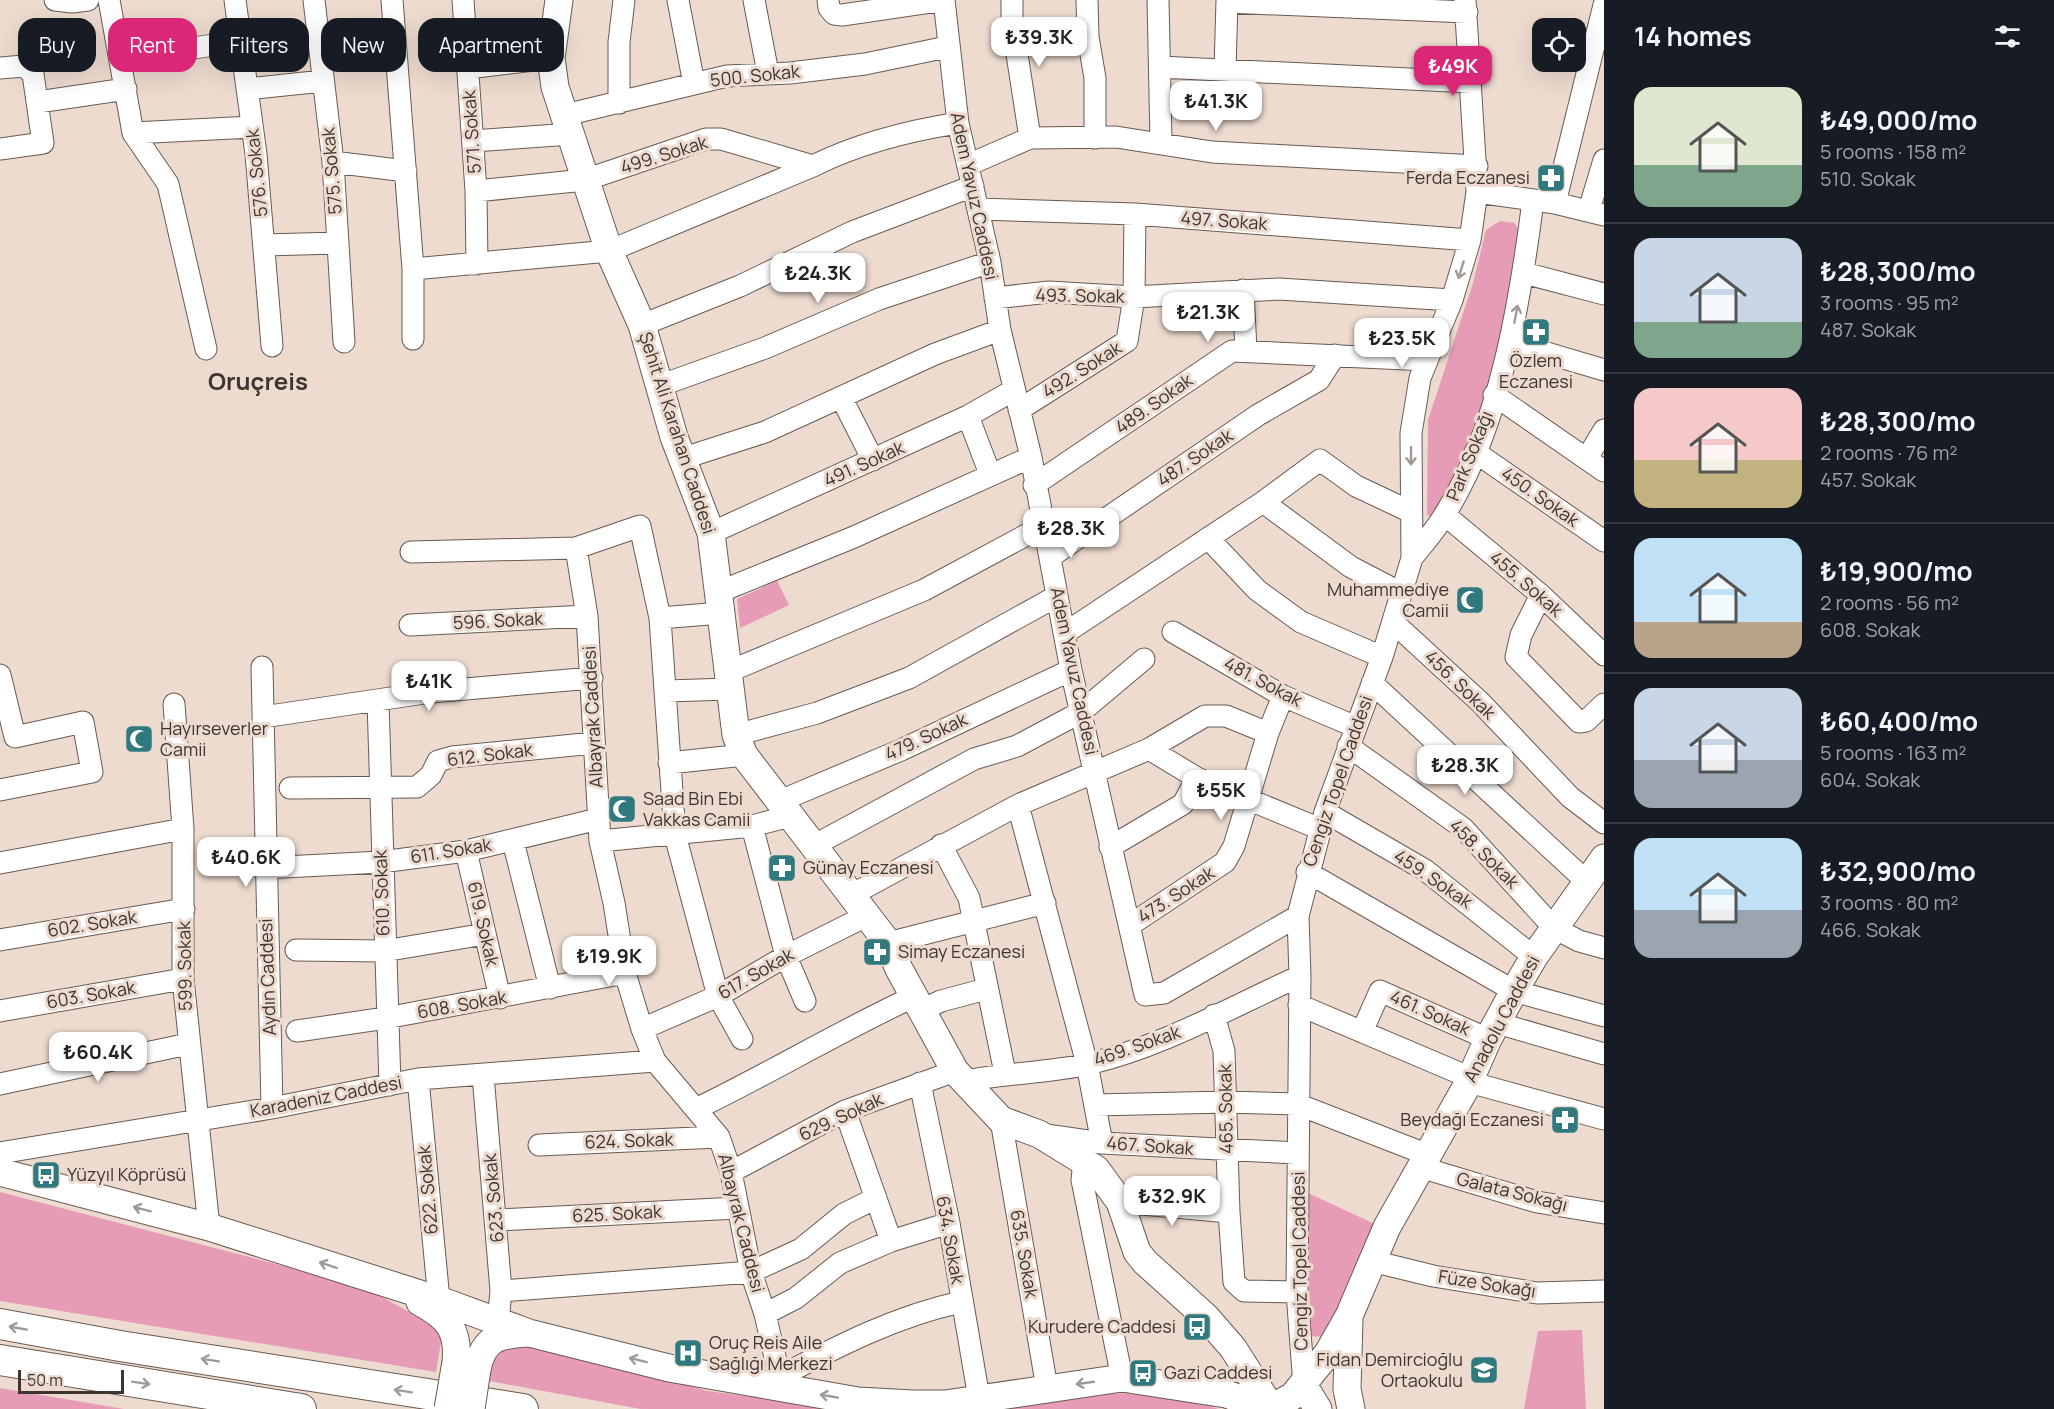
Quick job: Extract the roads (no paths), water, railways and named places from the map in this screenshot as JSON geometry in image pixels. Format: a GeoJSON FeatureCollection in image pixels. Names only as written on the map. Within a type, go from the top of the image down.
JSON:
{"type":"FeatureCollection","features":[{"type":"Feature","properties":{"kind":"highway"},"geometry":{"type":"LineString","coordinates":[[0,1324],[120,1346],[523,1409]]}},
{"type":"Feature","properties":{"kind":"highway"},"geometry":{"type":"LineString","coordinates":[[0,1360],[301,1409]]}},
{"type":"Feature","properties":{"kind":"main road","name":"Şehit Ali Karahan Caddesi"},"geometry":{"type":"LineString","coordinates":[[557,18],[559,0]]}},
{"type":"Feature","properties":{"kind":"main road","name":"Şehit Ali Karahan Caddesi"},"geometry":{"type":"LineString","coordinates":[[553,72],[555,87],[609,251],[642,325],[659,386],[711,533],[740,745]]}},
{"type":"Feature","properties":{"kind":"main road"},"geometry":{"type":"LineString","coordinates":[[740,745],[813,846],[888,943],[960,1076],[1001,1120],[1095,1153],[1120,1202],[1141,1257],[1206,1317],[1233,1348],[1271,1408]]}},
{"type":"Feature","properties":{"kind":"main road","name":"Anadolu Caddesi"},"geometry":{"type":"LineString","coordinates":[[1271,1408],[1293,1396],[1304,1386],[1329,1353],[1349,1316],[1372,1262],[1424,1161],[1470,1080],[1492,1031],[1514,991],[1534,957],[1598,869]]}},
{"type":"Feature","properties":{"kind":"main road"},"geometry":{"type":"LineString","coordinates":[[0,1172],[209,1227],[438,1300],[529,1333],[669,1368],[781,1382],[858,1401],[945,1404],[1122,1378],[1226,1394],[1271,1408]]}},
{"type":"Feature","properties":{"kind":"main road"},"geometry":{"type":"LineString","coordinates":[[384,1283],[424,1304],[450,1323],[467,1365],[471,1409]]}},
{"type":"Feature","properties":{"kind":"main road"},"geometry":{"type":"LineString","coordinates":[[1349,1316],[1347,1389],[1351,1409]]}},
{"type":"Feature","properties":{"kind":"main road"},"geometry":{"type":"LineString","coordinates":[[448,1409],[467,1365],[481,1353],[488,1343],[509,1334],[529,1333]]}},
{"type":"Feature","properties":{"kind":"main road"},"geometry":{"type":"LineString","coordinates":[[1226,1394],[1241,1376],[1244,1366]]}},
{"type":"Feature","properties":{"kind":"main road"},"geometry":{"type":"LineString","coordinates":[[1304,1386],[1318,1409]]}},
{"type":"Feature","properties":{"kind":"street"},"geometry":{"type":"LineString","coordinates":[[55,0],[72,3],[88,0]]}},
{"type":"Feature","properties":{"kind":"street"},"geometry":{"type":"LineString","coordinates":[[109,0],[113,18]]}},
{"type":"Feature","properties":{"kind":"street","name":"576. Sokak"},"geometry":{"type":"LineString","coordinates":[[235,0],[237,18]]}},
{"type":"Feature","properties":{"kind":"street","name":"575. Sokak"},"geometry":{"type":"LineString","coordinates":[[314,0],[333,162],[344,342]]}},
{"type":"Feature","properties":{"kind":"street"},"geometry":{"type":"LineString","coordinates":[[392,0],[413,269],[413,339]]}},
{"type":"Feature","properties":{"kind":"street","name":"571. Sokak"},"geometry":{"type":"LineString","coordinates":[[464,0],[465,18]]}},
{"type":"Feature","properties":{"kind":"street"},"geometry":{"type":"LineString","coordinates":[[619,103],[619,42],[624,0]]}},
{"type":"Feature","properties":{"kind":"street"},"geometry":{"type":"LineString","coordinates":[[678,0],[694,84]]}},
{"type":"Feature","properties":{"kind":"street"},"geometry":{"type":"LineString","coordinates":[[754,0],[768,73]]}},
{"type":"Feature","properties":{"kind":"street"},"geometry":{"type":"LineString","coordinates":[[828,0],[829,8],[834,14],[842,15],[906,2],[944,0]]}},
{"type":"Feature","properties":{"kind":"street","name":"Adem Yavuz Caddesi"},"geometry":{"type":"LineString","coordinates":[[944,0],[947,47],[958,123],[990,262],[1000,330],[1030,457],[1071,670],[1144,995],[1164,993],[1298,916]]}},
{"type":"Feature","properties":{"kind":"street"},"geometry":{"type":"LineString","coordinates":[[1012,0],[1012,21],[1030,138]]}},
{"type":"Feature","properties":{"kind":"street"},"geometry":{"type":"LineString","coordinates":[[1087,0],[1088,37],[1095,78],[1095,138]]}},
{"type":"Feature","properties":{"kind":"street"},"geometry":{"type":"LineString","coordinates":[[1158,0],[1161,142]]}},
{"type":"Feature","properties":{"kind":"street"},"geometry":{"type":"LineString","coordinates":[[1225,70],[1227,1],[1466,6]]}},
{"type":"Feature","properties":{"kind":"street"},"geometry":{"type":"LineString","coordinates":[[1555,203],[1604,5]]}},
{"type":"Feature","properties":{"kind":"street","name":"Cengiz Topel Caddesi"},"geometry":{"type":"LineString","coordinates":[[1304,1386],[1297,1292],[1300,976],[1298,916],[1307,872],[1323,821],[1382,657],[1412,558],[1411,434],[1420,378],[1452,300],[1470,240],[1477,192],[1466,6]]}},
{"type":"Feature","properties":{"kind":"street","name":"500. Sokak"},"geometry":{"type":"LineString","coordinates":[[473,141],[568,124],[619,103],[727,76],[865,64],[947,47]]}},
{"type":"Feature","properties":{"kind":"street"},"geometry":{"type":"LineString","coordinates":[[0,68],[24,66],[33,74],[42,143],[0,149]]}},
{"type":"Feature","properties":{"kind":"street"},"geometry":{"type":"LineString","coordinates":[[1160,67],[1471,82]]}},
{"type":"Feature","properties":{"kind":"street"},"geometry":{"type":"LineString","coordinates":[[123,72],[133,133],[168,184],[206,349]]}},
{"type":"Feature","properties":{"kind":"street","name":"576. Sokak"},"geometry":{"type":"LineString","coordinates":[[245,72],[264,245],[272,346]]}},
{"type":"Feature","properties":{"kind":"street","name":"571. Sokak"},"geometry":{"type":"LineString","coordinates":[[468,72],[476,191],[477,264]]}},
{"type":"Feature","properties":{"kind":"street"},"geometry":{"type":"LineString","coordinates":[[247,89],[323,81]]}},
{"type":"Feature","properties":{"kind":"street"},"geometry":{"type":"LineString","coordinates":[[38,102],[126,89]]}},
{"type":"Feature","properties":{"kind":"street"},"geometry":{"type":"LineString","coordinates":[[413,269],[609,251],[813,166],[845,150],[910,131],[958,123]]}},
{"type":"Feature","properties":{"kind":"street"},"geometry":{"type":"LineString","coordinates":[[133,133],[252,127]]}},
{"type":"Feature","properties":{"kind":"street"},"geometry":{"type":"LineString","coordinates":[[968,165],[1030,138],[1095,138],[1161,142],[1212,152],[1477,166]]}},
{"type":"Feature","properties":{"kind":"street","name":"499. Sokak"},"geometry":{"type":"LineString","coordinates":[[476,191],[585,180],[706,139],[735,142],[813,166]]}},
{"type":"Feature","properties":{"kind":"street"},"geometry":{"type":"LineString","coordinates":[[1477,192],[1555,203],[1597,212],[1604,160]]}},
{"type":"Feature","properties":{"kind":"street"},"geometry":{"type":"LineString","coordinates":[[333,162],[406,171]]}},
{"type":"Feature","properties":{"kind":"street"},"geometry":{"type":"LineString","coordinates":[[642,325],[740,286],[852,232],[973,186]]}},
{"type":"Feature","properties":{"kind":"street","name":"Park Sokağı"},"geometry":{"type":"LineString","coordinates":[[1412,558],[1445,515],[1475,452],[1510,342],[1524,273],[1533,201]]}},
{"type":"Feature","properties":{"kind":"street","name":"497. Sokak"},"geometry":{"type":"LineString","coordinates":[[978,209],[1136,214],[1470,240]]}},
{"type":"Feature","properties":{"kind":"street","name":"492. Sokak"},"geometry":{"type":"LineString","coordinates":[[1016,400],[1127,341],[1134,297],[1136,214]]}},
{"type":"Feature","properties":{"kind":"street"},"geometry":{"type":"LineString","coordinates":[[264,245],[338,243]]}},
{"type":"Feature","properties":{"kind":"street"},"geometry":{"type":"LineString","coordinates":[[659,386],[765,348],[879,299],[990,262]]}},
{"type":"Feature","properties":{"kind":"street"},"geometry":{"type":"LineString","coordinates":[[1524,273],[1604,294]]}},
{"type":"Feature","properties":{"kind":"street"},"geometry":{"type":"LineString","coordinates":[[1243,290],[1246,350]]}},
{"type":"Feature","properties":{"kind":"street","name":"493. Sokak"},"geometry":{"type":"LineString","coordinates":[[995,298],[1049,292],[1134,297],[1243,290],[1452,300]]}},
{"type":"Feature","properties":{"kind":"street"},"geometry":{"type":"LineString","coordinates":[[684,458],[765,432],[935,354],[1000,330]]}},
{"type":"Feature","properties":{"kind":"street"},"geometry":{"type":"LineString","coordinates":[[1510,342],[1604,370]]}},
{"type":"Feature","properties":{"kind":"street","name":"489. Sokak"},"geometry":{"type":"LineString","coordinates":[[1034,485],[1232,351],[1426,360]]}},
{"type":"Feature","properties":{"kind":"street","name":"487. Sokak"},"geometry":{"type":"LineString","coordinates":[[1050,557],[1258,415],[1319,380],[1335,356]]}},
{"type":"Feature","properties":{"kind":"street"},"geometry":{"type":"LineString","coordinates":[[1494,395],[1596,465],[1603,434]]}},
{"type":"Feature","properties":{"kind":"street"},"geometry":{"type":"LineString","coordinates":[[841,397],[873,460]]}},
{"type":"Feature","properties":{"kind":"street","name":"491. Sokak"},"geometry":{"type":"LineString","coordinates":[[711,533],[968,416],[1016,400]]}},
{"type":"Feature","properties":{"kind":"street"},"geometry":{"type":"LineString","coordinates":[[968,416],[990,474]]}},
{"type":"Feature","properties":{"kind":"street","name":"450. Sokak"},"geometry":{"type":"LineString","coordinates":[[1475,452],[1604,541]]}},
{"type":"Feature","properties":{"kind":"street"},"geometry":{"type":"LineString","coordinates":[[660,618],[720,603],[854,537],[1030,457]]}},
{"type":"Feature","properties":{"kind":"street"},"geometry":{"type":"LineString","coordinates":[[1065,633],[1263,502],[1320,460],[1356,486],[1411,512]]}},
{"type":"Feature","properties":{"kind":"street"},"geometry":{"type":"LineString","coordinates":[[1263,502],[1351,567],[1401,593]]}},
{"type":"Feature","properties":{"kind":"street","name":"455. Sokak"},"geometry":{"type":"LineString","coordinates":[[1445,515],[1541,595],[1603,652]]}},
{"type":"Feature","properties":{"kind":"street"},"geometry":{"type":"LineString","coordinates":[[411,552],[576,548],[640,526],[660,618],[675,835],[718,996],[742,1039]]}},
{"type":"Feature","properties":{"kind":"street"},"geometry":{"type":"LineString","coordinates":[[666,691],[730,680],[924,590],[1043,526]]}},
{"type":"Feature","properties":{"kind":"street"},"geometry":{"type":"LineString","coordinates":[[1208,538],[1257,590],[1301,622],[1382,657]]}},
{"type":"Feature","properties":{"kind":"street","name":"Albayrak Caddesi"},"geometry":{"type":"LineString","coordinates":[[576,548],[587,616],[600,842],[614,903],[626,973],[642,1029],[655,1061],[719,1137],[732,1172],[751,1272],[765,1314],[781,1382]]}},
{"type":"Feature","properties":{"kind":"street"},"geometry":{"type":"LineString","coordinates":[[1541,595],[1521,635],[1516,657],[1579,722],[1586,721],[1604,704]]}},
{"type":"Feature","properties":{"kind":"street"},"geometry":{"type":"LineString","coordinates":[[669,763],[740,745],[909,678],[1057,596]]}},
{"type":"Feature","properties":{"kind":"street","name":"596. Sokak"},"geometry":{"type":"LineString","coordinates":[[410,625],[587,616]]}},
{"type":"Feature","properties":{"kind":"street","name":"456. Sokak"},"geometry":{"type":"LineString","coordinates":[[1393,622],[1480,702],[1570,797],[1604,823]]}},
{"type":"Feature","properties":{"kind":"street","name":"481. Sokak"},"geometry":{"type":"LineString","coordinates":[[1173,632],[1352,737]]}},
{"type":"Feature","properties":{"kind":"street"},"geometry":{"type":"LineString","coordinates":[[813,846],[974,759],[1017,746],[1081,712],[1144,659]]}},
{"type":"Feature","properties":{"kind":"street","name":"Aydın Caddesi"},"geometry":{"type":"LineString","coordinates":[[262,667],[272,1107]]}},
{"type":"Feature","properties":{"kind":"street","name":"479. Sokak"},"geometry":{"type":"LineString","coordinates":[[600,842],[752,826],[901,750],[1071,670]]}},
{"type":"Feature","properties":{"kind":"street"},"geometry":{"type":"LineString","coordinates":[[0,675],[4,706],[15,737],[83,722],[92,772],[0,790]]}},
{"type":"Feature","properties":{"kind":"street"},"geometry":{"type":"LineString","coordinates":[[263,717],[431,692],[592,678]]}},
{"type":"Feature","properties":{"kind":"street"},"geometry":{"type":"LineString","coordinates":[[1372,683],[1598,869]]}},
{"type":"Feature","properties":{"kind":"street","name":"473. Sokak"},"geometry":{"type":"LineString","coordinates":[[1130,925],[1225,862],[1234,846],[1268,733],[1283,696]]}},
{"type":"Feature","properties":{"kind":"street","name":"610. Sokak"},"geometry":{"type":"LineString","coordinates":[[378,701],[381,862],[390,1085]]}},
{"type":"Feature","properties":{"kind":"street","name":"599. Sokak"},"geometry":{"type":"LineString","coordinates":[[174,704],[183,830],[183,979],[188,1044],[209,1227]]}},
{"type":"Feature","properties":{"kind":"street","name":"617. Sokak"},"geometry":{"type":"LineString","coordinates":[[642,1029],[718,996],[786,956],[941,845],[1018,805],[1149,749],[1205,716],[1226,716],[1268,733]]}},
{"type":"Feature","properties":{"kind":"street","name":"458. Sokak"},"geometry":{"type":"LineString","coordinates":[[1352,737],[1463,828],[1554,928]]}},
{"type":"Feature","properties":{"kind":"street","name":"612. Sokak"},"geometry":{"type":"LineString","coordinates":[[290,788],[417,787],[431,775],[438,761],[452,757],[594,743]]}},
{"type":"Feature","properties":{"kind":"street","name":"459. Sokak"},"geometry":{"type":"LineString","coordinates":[[1149,749],[1197,778],[1248,798],[1323,821],[1425,870],[1534,957]]}},
{"type":"Feature","properties":{"kind":"street"},"geometry":{"type":"LineString","coordinates":[[1110,847],[1183,804],[1197,778]]}},
{"type":"Feature","properties":{"kind":"street"},"geometry":{"type":"LineString","coordinates":[[1018,805],[1087,1064],[1095,1105],[1095,1153],[1083,1170],[1082,1180],[1122,1378]]}},
{"type":"Feature","properties":{"kind":"street","name":"611. Sokak"},"geometry":{"type":"LineString","coordinates":[[265,868],[381,862],[466,851],[598,819]]}},
{"type":"Feature","properties":{"kind":"street"},"geometry":{"type":"LineString","coordinates":[[752,826],[786,956],[805,1001]]}},
{"type":"Feature","properties":{"kind":"street"},"geometry":{"type":"LineString","coordinates":[[0,863],[183,830]]}},
{"type":"Feature","properties":{"kind":"street"},"geometry":{"type":"LineString","coordinates":[[513,841],[550,988]]}},
{"type":"Feature","properties":{"kind":"street"},"geometry":{"type":"LineString","coordinates":[[941,845],[969,898],[1005,1073]]}},
{"type":"Feature","properties":{"kind":"street","name":"619. Sokak"},"geometry":{"type":"LineString","coordinates":[[466,851],[500,998]]}},
{"type":"Feature","properties":{"kind":"street"},"geometry":{"type":"LineString","coordinates":[[1307,872],[1514,991],[1604,1016]]}},
{"type":"Feature","properties":{"kind":"street"},"geometry":{"type":"LineString","coordinates":[[888,943],[1045,903]]}},
{"type":"Feature","properties":{"kind":"street","name":"602. Sokak"},"geometry":{"type":"LineString","coordinates":[[0,940],[184,909]]}},
{"type":"Feature","properties":{"kind":"street"},"geometry":{"type":"LineString","coordinates":[[1554,928],[1579,941],[1604,948]]}},
{"type":"Feature","properties":{"kind":"street"},"geometry":{"type":"LineString","coordinates":[[296,950],[384,951],[485,934]]}},
{"type":"Feature","properties":{"kind":"street","name":"608. Sokak"},"geometry":{"type":"LineString","coordinates":[[297,1031],[500,998],[626,973]]}},
{"type":"Feature","properties":{"kind":"street","name":"469. Sokak"},"geometry":{"type":"LineString","coordinates":[[960,1076],[1087,1064],[1191,1028],[1214,1015],[1300,976]]}},
{"type":"Feature","properties":{"kind":"street","name":"603. Sokak"},"geometry":{"type":"LineString","coordinates":[[0,1011],[183,979]]}},
{"type":"Feature","properties":{"kind":"street"},"geometry":{"type":"LineString","coordinates":[[696,1109],[764,1075],[839,1032],[919,1003],[941,1001],[986,989]]}},
{"type":"Feature","properties":{"kind":"street","name":"461. Sokak"},"geometry":{"type":"LineString","coordinates":[[1362,1032],[1380,991],[1492,1031]]}},
{"type":"Feature","properties":{"kind":"street"},"geometry":{"type":"LineString","coordinates":[[1299,1005],[1470,1080],[1604,1119]]}},
{"type":"Feature","properties":{"kind":"street","name":"465. Sokak"},"geometry":{"type":"LineString","coordinates":[[1214,1015],[1224,1051],[1228,1212],[1234,1282],[1244,1291],[1297,1292]]}},
{"type":"Feature","properties":{"kind":"street"},"geometry":{"type":"LineString","coordinates":[[1492,1031],[1604,1054]]}},
{"type":"Feature","properties":{"kind":"street"},"geometry":{"type":"LineString","coordinates":[[0,1084],[188,1044]]}},
{"type":"Feature","properties":{"kind":"street","name":"Karadeniz Caddesi"},"geometry":{"type":"LineString","coordinates":[[0,1153],[272,1107],[417,1079],[655,1061]]}},
{"type":"Feature","properties":{"kind":"street","name":"623. Sokak"},"geometry":{"type":"LineString","coordinates":[[483,1075],[501,1291],[498,1322]]}},
{"type":"Feature","properties":{"kind":"street","name":"629. Sokak"},"geometry":{"type":"LineString","coordinates":[[732,1172],[845,1111],[920,1083],[960,1076]]}},
{"type":"Feature","properties":{"kind":"street","name":"622. Sokak"},"geometry":{"type":"LineString","coordinates":[[417,1079],[438,1300]]}},
{"type":"Feature","properties":{"kind":"street","name":"634. Sokak"},"geometry":{"type":"LineString","coordinates":[[920,1083],[949,1223],[979,1398]]}},
{"type":"Feature","properties":{"kind":"street","name":"Galata Sokağı"},"geometry":{"type":"LineString","coordinates":[[1095,1105],[1226,1102],[1297,1104],[1424,1161],[1537,1202],[1604,1213]]}},
{"type":"Feature","properties":{"kind":"street"},"geometry":{"type":"LineString","coordinates":[[845,1111],[891,1241]]}},
{"type":"Feature","properties":{"kind":"street","name":"635. Sokak"},"geometry":{"type":"LineString","coordinates":[[1001,1120],[1047,1388]]}},
{"type":"Feature","properties":{"kind":"street","name":"624. Sokak"},"geometry":{"type":"LineString","coordinates":[[539,1145],[719,1137]]}},
{"type":"Feature","properties":{"kind":"street","name":"467. Sokak"},"geometry":{"type":"LineString","coordinates":[[1095,1153],[1227,1151],[1297,1153]]}},
{"type":"Feature","properties":{"kind":"street"},"geometry":{"type":"LineString","coordinates":[[501,1291],[751,1272],[801,1249],[844,1214],[876,1198]]}},
{"type":"Feature","properties":{"kind":"street"},"geometry":{"type":"LineString","coordinates":[[1120,1202],[1228,1212]]}},
{"type":"Feature","properties":{"kind":"street","name":"625. Sokak"},"geometry":{"type":"LineString","coordinates":[[496,1220],[738,1208]]}},
{"type":"Feature","properties":{"kind":"street"},"geometry":{"type":"LineString","coordinates":[[765,1314],[796,1298],[840,1263],[891,1241],[949,1223]]}},
{"type":"Feature","properties":{"kind":"street","name":"Füze Sokağı"},"geometry":{"type":"LineString","coordinates":[[1372,1262],[1432,1276],[1537,1293],[1604,1291]]}},
{"type":"Feature","properties":{"kind":"street"},"geometry":{"type":"LineString","coordinates":[[781,1382],[859,1336],[922,1311],[961,1302]]}},
{"type":"Feature","properties":{"kind":"place","name":"Ferda Eczanesi"},"geometry":{"type":"Point","coordinates":[1551,178]}},
{"type":"Feature","properties":{"kind":"place","name":"Özlem Eczanesi"},"geometry":{"type":"Point","coordinates":[1536,332]}},
{"type":"Feature","properties":{"kind":"place","name":"Muhammediye Camii"},"geometry":{"type":"Point","coordinates":[1470,600]}},
{"type":"Feature","properties":{"kind":"place","name":"Hayırseverler Camii"},"geometry":{"type":"Point","coordinates":[139,739]}},
{"type":"Feature","properties":{"kind":"place","name":"Saad Bin Ebi Vakkas Camii"},"geometry":{"type":"Point","coordinates":[622,809]}},
{"type":"Feature","properties":{"kind":"place","name":"Günay Eczanesi"},"geometry":{"type":"Point","coordinates":[782,868]}},
{"type":"Feature","properties":{"kind":"place","name":"Simay Eczanesi"},"geometry":{"type":"Point","coordinates":[877,952]}},
{"type":"Feature","properties":{"kind":"place","name":"Beydağı Eczanesi"},"geometry":{"type":"Point","coordinates":[1565,1120]}},
{"type":"Feature","properties":{"kind":"place","name":"Yüzyıl Köprüsü"},"geometry":{"type":"Point","coordinates":[46,1175]}},
{"type":"Feature","properties":{"kind":"place","name":"Kurudere Caddesi"},"geometry":{"type":"Point","coordinates":[1197,1327]}},
{"type":"Feature","properties":{"kind":"place","name":"Oruç Reis Aile Sağlığı Merkezi"},"geometry":{"type":"Point","coordinates":[688,1353]}},
{"type":"Feature","properties":{"kind":"place","name":"Fidan Demircioğlu Ortaokulu"},"geometry":{"type":"Point","coordinates":[1484,1370]}},
{"type":"Feature","properties":{"kind":"place","name":"Gazi Caddesi"},"geometry":{"type":"Point","coordinates":[1143,1373]}},
{"type":"Feature","properties":{"kind":"district","name":"Oruçreis"},"geometry":{"type":"Point","coordinates":[258,382]}}]}
